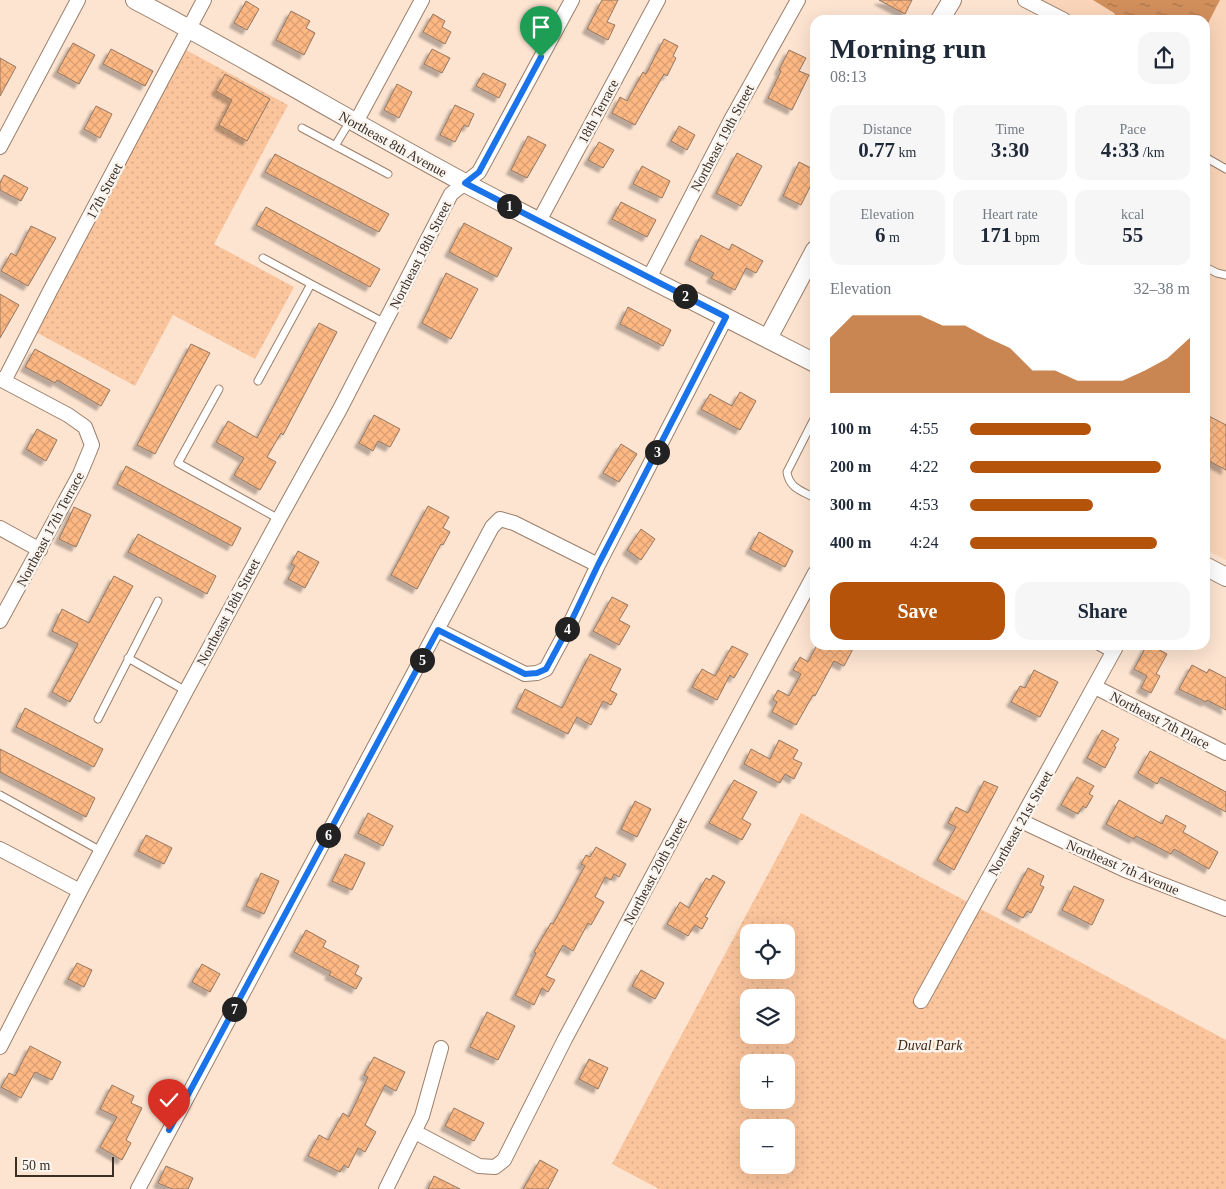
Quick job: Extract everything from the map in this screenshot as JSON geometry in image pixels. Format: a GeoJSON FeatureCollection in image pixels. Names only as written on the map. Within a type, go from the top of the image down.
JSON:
{"type":"FeatureCollection","features":[{"type":"Feature","properties":{"kind":"street"},"geometry":{"type":"LineString","coordinates":[[0,147],[78,0]]}},
{"type":"Feature","properties":{"kind":"street","name":"Northeast 8th Avenue"},"geometry":{"type":"LineString","coordinates":[[135,0],[465,183],[810,360]]}},
{"type":"Feature","properties":{"kind":"street","name":"17th Street"},"geometry":{"type":"LineString","coordinates":[[2,380],[204,0]]}},
{"type":"Feature","properties":{"kind":"street"},"geometry":{"type":"LineString","coordinates":[[352,122],[422,0]]}},
{"type":"Feature","properties":{"kind":"street","name":"Northeast 18th Street"},"geometry":{"type":"LineString","coordinates":[[0,1046],[101,850],[340,409],[451,194],[479,172],[572,0]]}},
{"type":"Feature","properties":{"kind":"street","name":"18th Terrace"},"geometry":{"type":"LineString","coordinates":[[539,221],[658,0]]}},
{"type":"Feature","properties":{"kind":"street","name":"Northeast 19th Street"},"geometry":{"type":"LineString","coordinates":[[649,278],[731,120],[798,0]]}},
{"type":"Feature","properties":{"kind":"street"},"geometry":{"type":"LineString","coordinates":[[943,15],[952,0]]}},
{"type":"Feature","properties":{"kind":"street"},"geometry":{"type":"LineString","coordinates":[[1025,0],[1054,15]]}},
{"type":"Feature","properties":{"kind":"street"},"geometry":{"type":"LineString","coordinates":[[768,338],[810,259]]}},
{"type":"Feature","properties":{"kind":"street"},"geometry":{"type":"LineString","coordinates":[[438,630],[525,674],[537,673],[546,669],[726,317]]}},
{"type":"Feature","properties":{"kind":"street","name":"Northeast 17th Terrace"},"geometry":{"type":"LineString","coordinates":[[0,621],[80,474],[92,445],[84,427],[68,416],[2,380]]}},
{"type":"Feature","properties":{"kind":"street"},"geometry":{"type":"LineString","coordinates":[[138,1189],[492,527],[500,519],[514,523],[598,565]]}},
{"type":"Feature","properties":{"kind":"street"},"geometry":{"type":"LineString","coordinates":[[0,528],[40,550]]}},
{"type":"Feature","properties":{"kind":"street"},"geometry":{"type":"LineString","coordinates":[[1210,569],[1226,577]]}},
{"type":"Feature","properties":{"kind":"street","name":"Northeast 20th Street"},"geometry":{"type":"LineString","coordinates":[[415,1132],[479,1166],[495,1167],[504,1160],[565,1039],[810,582]]}},
{"type":"Feature","properties":{"kind":"street","name":"Northeast 21st Street"},"geometry":{"type":"LineString","coordinates":[[921,1001],[1114,650]]}},
{"type":"Feature","properties":{"kind":"street","name":"Northeast 7th Place"},"geometry":{"type":"LineString","coordinates":[[1095,687],[1226,753]]}},
{"type":"Feature","properties":{"kind":"street","name":"Northeast 7th Avenue"},"geometry":{"type":"LineString","coordinates":[[1021,821],[1125,870],[1226,909]]}},
{"type":"Feature","properties":{"kind":"street"},"geometry":{"type":"LineString","coordinates":[[0,849],[80,891]]}},
{"type":"Feature","properties":{"kind":"street"},"geometry":{"type":"LineString","coordinates":[[386,1189],[422,1116],[441,1048]]}},
{"type":"Feature","properties":{"kind":"lane"},"geometry":{"type":"LineString","coordinates":[[335,146],[352,122]]}},
{"type":"Feature","properties":{"kind":"lane"},"geometry":{"type":"LineString","coordinates":[[302,128],[388,174]]}},
{"type":"Feature","properties":{"kind":"lane"},"geometry":{"type":"LineString","coordinates":[[1210,161],[1226,169]]}},
{"type":"Feature","properties":{"kind":"lane"},"geometry":{"type":"LineString","coordinates":[[263,258],[385,323]]}},
{"type":"Feature","properties":{"kind":"lane"},"geometry":{"type":"LineString","coordinates":[[1210,270],[1217,274],[1226,275]]}},
{"type":"Feature","properties":{"kind":"lane"},"geometry":{"type":"LineString","coordinates":[[258,380],[311,284]]}},
{"type":"Feature","properties":{"kind":"lane"},"geometry":{"type":"LineString","coordinates":[[220,389],[178,462],[279,519]]}},
{"type":"Feature","properties":{"kind":"lane"},"geometry":{"type":"LineString","coordinates":[[810,427],[787,472],[788,480],[793,486],[810,495]]}},
{"type":"Feature","properties":{"kind":"lane"},"geometry":{"type":"LineString","coordinates":[[98,719],[158,601]]}},
{"type":"Feature","properties":{"kind":"lane"},"geometry":{"type":"LineString","coordinates":[[128,658],[186,691]]}},
{"type":"Feature","properties":{"kind":"lane"},"geometry":{"type":"LineString","coordinates":[[0,795],[101,850]]}},
{"type":"Feature","properties":{"kind":"shaded area"},"geometry":{"type":"Polygon","coordinates":[[[1040,0],[1226,0],[1226,560],[1210,552],[1210,15],[1069,15],[1040,0]]]}},
{"type":"Feature","properties":{"kind":"green space"},"geometry":{"type":"Polygon","coordinates":[[[186,50],[288,105],[214,244],[294,287],[255,359],[173,315],[135,386],[34,331],[186,50]]]}},
{"type":"Feature","properties":{"kind":"green space","name":"Duval Park"},"geometry":{"type":"Polygon","coordinates":[[[801,813],[1226,1040],[1226,1189],[659,1189],[612,1164],[740,926],[740,979],[795,979],[795,924],[741,924],[801,813]]]}},
{"type":"Feature","properties":{"kind":"water"},"geometry":{"type":"Polygon","coordinates":[[[1093,0],[1220,0],[1210,19],[1210,15],[1115,15],[1093,0]]]}},
{"type":"Feature","properties":{"kind":"building"},"geometry":{"type":"Polygon","coordinates":[[[602,0],[618,0],[607,22],[615,25],[608,40],[587,29],[602,0]]]}},
{"type":"Feature","properties":{"kind":"building"},"geometry":{"type":"Polygon","coordinates":[[[879,0],[912,0],[905,14],[879,0]]]}},
{"type":"Feature","properties":{"kind":"building"},"geometry":{"type":"Polygon","coordinates":[[[246,1],[259,9],[247,30],[234,23],[246,1]]]}},
{"type":"Feature","properties":{"kind":"building"},"geometry":{"type":"Polygon","coordinates":[[[291,11],[310,21],[306,28],[315,33],[304,55],[276,40],[291,11]]]}},
{"type":"Feature","properties":{"kind":"building"},"geometry":{"type":"Polygon","coordinates":[[[433,14],[445,21],[442,27],[451,32],[445,44],[423,32],[433,14]]]}},
{"type":"Feature","properties":{"kind":"building"},"geometry":{"type":"Polygon","coordinates":[[[664,39],[678,46],[673,56],[676,58],[667,76],[664,74],[635,125],[612,113],[620,97],[627,101],[643,72],[646,74],[664,39]]]}},
{"type":"Feature","properties":{"kind":"building"},"geometry":{"type":"Polygon","coordinates":[[[73,43],[95,55],[79,84],[57,72],[73,43]]]}},
{"type":"Feature","properties":{"kind":"building"},"geometry":{"type":"Polygon","coordinates":[[[111,49],[153,71],[145,86],[103,64],[111,49]]]}},
{"type":"Feature","properties":{"kind":"building"},"geometry":{"type":"Polygon","coordinates":[[[432,49],[450,58],[442,73],[424,64],[432,49]]]}},
{"type":"Feature","properties":{"kind":"building"},"geometry":{"type":"Polygon","coordinates":[[[789,50],[806,58],[799,71],[809,75],[792,110],[768,98],[789,50]]]}},
{"type":"Feature","properties":{"kind":"building"},"geometry":{"type":"Polygon","coordinates":[[[0,58],[16,67],[0,96],[0,58]]]}},
{"type":"Feature","properties":{"kind":"building"},"geometry":{"type":"Polygon","coordinates":[[[483,73],[506,84],[499,98],[476,86],[483,73]]]}},
{"type":"Feature","properties":{"kind":"building"},"geometry":{"type":"Polygon","coordinates":[[[225,74],[270,99],[247,141],[219,125],[232,100],[216,91],[225,74]]]}},
{"type":"Feature","properties":{"kind":"building"},"geometry":{"type":"Polygon","coordinates":[[[397,84],[412,92],[399,118],[384,110],[397,84]]]}},
{"type":"Feature","properties":{"kind":"building"},"geometry":{"type":"Polygon","coordinates":[[[455,105],[474,114],[468,127],[464,125],[455,142],[440,135],[455,105]]]}},
{"type":"Feature","properties":{"kind":"building"},"geometry":{"type":"Polygon","coordinates":[[[96,106],[112,114],[100,138],[84,129],[96,106]]]}},
{"type":"Feature","properties":{"kind":"building"},"geometry":{"type":"Polygon","coordinates":[[[679,126],[695,135],[687,150],[671,141],[679,126]]]}},
{"type":"Feature","properties":{"kind":"building"},"geometry":{"type":"Polygon","coordinates":[[[528,136],[546,145],[527,178],[511,170],[528,136]]]}},
{"type":"Feature","properties":{"kind":"building"},"geometry":{"type":"Polygon","coordinates":[[[599,142],[614,150],[603,168],[588,160],[599,142]]]}},
{"type":"Feature","properties":{"kind":"building"},"geometry":{"type":"Polygon","coordinates":[[[737,153],[762,166],[741,206],[716,193],[737,153]]]}},
{"type":"Feature","properties":{"kind":"building"},"geometry":{"type":"Polygon","coordinates":[[[275,154],[389,214],[379,232],[265,172],[275,154]]]}},
{"type":"Feature","properties":{"kind":"building"},"geometry":{"type":"Polygon","coordinates":[[[799,162],[810,168],[810,187],[801,205],[783,196],[799,162]]]}},
{"type":"Feature","properties":{"kind":"building"},"geometry":{"type":"Polygon","coordinates":[[[642,166],[670,181],[662,198],[633,184],[642,166]]]}},
{"type":"Feature","properties":{"kind":"building"},"geometry":{"type":"Polygon","coordinates":[[[4,175],[28,188],[21,201],[0,190],[0,183],[4,175]]]}},
{"type":"Feature","properties":{"kind":"building"},"geometry":{"type":"Polygon","coordinates":[[[621,202],[656,220],[647,237],[612,219],[621,202]]]}},
{"type":"Feature","properties":{"kind":"building"},"geometry":{"type":"Polygon","coordinates":[[[266,207],[380,269],[370,287],[256,225],[266,207]]]}},
{"type":"Feature","properties":{"kind":"building"},"geometry":{"type":"Polygon","coordinates":[[[464,223],[512,248],[497,277],[449,252],[464,223]]]}},
{"type":"Feature","properties":{"kind":"building"},"geometry":{"type":"Polygon","coordinates":[[[31,226],[56,238],[28,286],[1,271],[11,253],[16,256],[31,226]]]}},
{"type":"Feature","properties":{"kind":"building"},"geometry":{"type":"Polygon","coordinates":[[[701,235],[729,250],[732,244],[763,261],[756,273],[746,268],[735,290],[711,278],[714,273],[689,260],[701,235]]]}},
{"type":"Feature","properties":{"kind":"building"},"geometry":{"type":"Polygon","coordinates":[[[446,273],[478,289],[451,339],[422,323],[446,273]]]}},
{"type":"Feature","properties":{"kind":"building"},"geometry":{"type":"Polygon","coordinates":[[[0,294],[19,305],[0,338],[0,294]]]}},
{"type":"Feature","properties":{"kind":"building"},"geometry":{"type":"Polygon","coordinates":[[[628,307],[671,330],[663,346],[620,324],[628,307]]]}},
{"type":"Feature","properties":{"kind":"building"},"geometry":{"type":"Polygon","coordinates":[[[319,323],[337,332],[283,435],[281,433],[267,457],[276,462],[260,490],[234,475],[244,458],[216,442],[228,421],[257,438],[319,323]]]}},
{"type":"Feature","properties":{"kind":"building"},"geometry":{"type":"Polygon","coordinates":[[[191,344],[210,353],[155,454],[137,445],[191,344]]]}},
{"type":"Feature","properties":{"kind":"building"},"geometry":{"type":"Polygon","coordinates":[[[35,349],[110,390],[101,406],[57,380],[55,383],[25,367],[35,349]]]}},
{"type":"Feature","properties":{"kind":"building"},"geometry":{"type":"Polygon","coordinates":[[[740,392],[756,401],[740,430],[701,409],[710,394],[732,406],[740,392]]]}},
{"type":"Feature","properties":{"kind":"building"},"geometry":{"type":"Polygon","coordinates":[[[374,415],[400,429],[390,447],[378,441],[373,451],[359,443],[374,415]]]}},
{"type":"Feature","properties":{"kind":"building"},"geometry":{"type":"Polygon","coordinates":[[[1210,417],[1226,425],[1226,470],[1210,462],[1210,417]]]}},
{"type":"Feature","properties":{"kind":"building"},"geometry":{"type":"Polygon","coordinates":[[[37,429],[57,440],[46,461],[26,449],[37,429]]]}},
{"type":"Feature","properties":{"kind":"building"},"geometry":{"type":"Polygon","coordinates":[[[621,444],[637,454],[619,482],[603,473],[621,444]]]}},
{"type":"Feature","properties":{"kind":"building"},"geometry":{"type":"Polygon","coordinates":[[[126,466],[241,528],[232,546],[117,484],[126,466]]]}},
{"type":"Feature","properties":{"kind":"building"},"geometry":{"type":"Polygon","coordinates":[[[428,506],[449,517],[443,528],[450,532],[443,545],[441,544],[417,589],[391,575],[428,506]]]}},
{"type":"Feature","properties":{"kind":"building"},"geometry":{"type":"Polygon","coordinates":[[[74,507],[91,515],[76,547],[59,539],[74,507]]]}},
{"type":"Feature","properties":{"kind":"building"},"geometry":{"type":"Polygon","coordinates":[[[641,529],[655,539],[641,560],[627,550],[641,529]]]}},
{"type":"Feature","properties":{"kind":"building"},"geometry":{"type":"Polygon","coordinates":[[[759,532],[793,551],[785,567],[750,549],[759,532]]]}},
{"type":"Feature","properties":{"kind":"building"},"geometry":{"type":"Polygon","coordinates":[[[138,534],[216,576],[207,594],[128,552],[138,534]]]}},
{"type":"Feature","properties":{"kind":"building"},"geometry":{"type":"Polygon","coordinates":[[[298,551],[319,562],[305,588],[288,579],[295,566],[291,564],[298,551]]]}},
{"type":"Feature","properties":{"kind":"building"},"geometry":{"type":"Polygon","coordinates":[[[114,576],[133,586],[70,702],[52,692],[78,644],[52,631],[62,609],[89,623],[114,576]]]}},
{"type":"Feature","properties":{"kind":"building"},"geometry":{"type":"Polygon","coordinates":[[[612,597],[628,605],[619,620],[630,626],[619,645],[593,631],[612,597]]]}},
{"type":"Feature","properties":{"kind":"building"},"geometry":{"type":"Polygon","coordinates":[[[732,646],[748,654],[734,678],[730,675],[717,700],[692,687],[702,669],[715,676],[732,646]]]}},
{"type":"Feature","properties":{"kind":"building"},"geometry":{"type":"Polygon","coordinates":[[[814,650],[852,650],[844,666],[834,661],[815,696],[813,695],[796,725],[772,712],[777,702],[773,699],[778,690],[789,696],[801,674],[793,670],[800,657],[808,662],[814,650]]]}},
{"type":"Feature","properties":{"kind":"building"},"geometry":{"type":"Polygon","coordinates":[[[1144,650],[1159,650],[1167,654],[1156,674],[1160,676],[1151,693],[1141,688],[1147,676],[1134,669],[1144,650]]]}},
{"type":"Feature","properties":{"kind":"building"},"geometry":{"type":"Polygon","coordinates":[[[590,654],[621,669],[610,690],[617,694],[611,705],[603,701],[591,725],[577,717],[568,734],[516,708],[525,689],[562,708],[590,654]]]}},
{"type":"Feature","properties":{"kind":"building"},"geometry":{"type":"Polygon","coordinates":[[[1192,665],[1207,673],[1209,669],[1226,678],[1226,710],[1179,689],[1192,665]]]}},
{"type":"Feature","properties":{"kind":"building"},"geometry":{"type":"Polygon","coordinates":[[[1034,670],[1058,682],[1040,717],[1011,702],[1020,686],[1025,688],[1034,670]]]}},
{"type":"Feature","properties":{"kind":"building"},"geometry":{"type":"Polygon","coordinates":[[[25,708],[103,749],[94,767],[16,727],[25,708]]]}},
{"type":"Feature","properties":{"kind":"building"},"geometry":{"type":"Polygon","coordinates":[[[1102,730],[1119,739],[1105,768],[1087,758],[1102,730]]]}},
{"type":"Feature","properties":{"kind":"building"},"geometry":{"type":"Polygon","coordinates":[[[779,740],[798,750],[793,759],[802,763],[794,779],[785,774],[780,783],[744,764],[751,749],[770,759],[779,740]]]}},
{"type":"Feature","properties":{"kind":"building"},"geometry":{"type":"Polygon","coordinates":[[[0,749],[95,798],[86,817],[0,772],[0,749]]]}},
{"type":"Feature","properties":{"kind":"building"},"geometry":{"type":"Polygon","coordinates":[[[1150,751],[1226,792],[1226,812],[1161,777],[1157,784],[1138,773],[1150,751]]]}},
{"type":"Feature","properties":{"kind":"building"},"geometry":{"type":"Polygon","coordinates":[[[1077,777],[1094,786],[1089,794],[1093,796],[1086,808],[1083,806],[1078,814],[1061,805],[1077,777]]]}},
{"type":"Feature","properties":{"kind":"building"},"geometry":{"type":"Polygon","coordinates":[[[734,780],[757,792],[742,819],[751,824],[742,840],[709,823],[734,780]]]}},
{"type":"Feature","properties":{"kind":"building"},"geometry":{"type":"Polygon","coordinates":[[[984,781],[998,787],[954,870],[937,860],[956,827],[948,823],[956,807],[968,813],[984,781]]]}},
{"type":"Feature","properties":{"kind":"building"},"geometry":{"type":"Polygon","coordinates":[[[1119,800],[1162,824],[1166,815],[1186,826],[1183,832],[1218,852],[1209,869],[1174,849],[1171,854],[1136,836],[1134,839],[1106,824],[1119,800]]]}},
{"type":"Feature","properties":{"kind":"building"},"geometry":{"type":"Polygon","coordinates":[[[635,801],[651,809],[637,837],[621,829],[635,801]]]}},
{"type":"Feature","properties":{"kind":"building"},"geometry":{"type":"Polygon","coordinates":[[[368,813],[393,826],[383,846],[358,833],[368,813]]]}},
{"type":"Feature","properties":{"kind":"building"},"geometry":{"type":"Polygon","coordinates":[[[146,835],[172,848],[164,864],[138,851],[146,835]]]}},
{"type":"Feature","properties":{"kind":"building"},"geometry":{"type":"Polygon","coordinates":[[[596,847],[626,864],[619,877],[614,874],[611,880],[605,877],[595,897],[604,902],[591,925],[588,923],[573,951],[563,945],[546,976],[555,980],[548,992],[542,988],[534,1005],[515,995],[536,953],[534,952],[551,923],[553,924],[585,866],[581,864],[586,855],[590,857],[596,847]]]}},
{"type":"Feature","properties":{"kind":"building"},"geometry":{"type":"Polygon","coordinates":[[[345,854],[365,863],[352,890],[332,881],[345,854]]]}},
{"type":"Feature","properties":{"kind":"building"},"geometry":{"type":"Polygon","coordinates":[[[1028,868],[1044,876],[1040,885],[1044,887],[1031,913],[1027,911],[1023,918],[1006,909],[1028,868]]]}},
{"type":"Feature","properties":{"kind":"building"},"geometry":{"type":"Polygon","coordinates":[[[261,873],[279,881],[264,914],[246,906],[261,873]]]}},
{"type":"Feature","properties":{"kind":"building"},"geometry":{"type":"Polygon","coordinates":[[[713,875],[725,882],[705,917],[708,918],[702,929],[695,925],[688,936],[667,924],[680,902],[689,908],[706,878],[710,880],[713,875]]]}},
{"type":"Feature","properties":{"kind":"building"},"geometry":{"type":"Polygon","coordinates":[[[1074,886],[1104,900],[1092,925],[1062,910],[1074,886]]]}},
{"type":"Feature","properties":{"kind":"building"},"geometry":{"type":"Polygon","coordinates":[[[306,930],[326,941],[323,947],[359,966],[355,974],[362,978],[356,989],[329,975],[331,972],[294,952],[306,930]]]}},
{"type":"Feature","properties":{"kind":"building"},"geometry":{"type":"Polygon","coordinates":[[[77,963],[92,970],[84,987],[68,979],[77,963]]]}},
{"type":"Feature","properties":{"kind":"building"},"geometry":{"type":"Polygon","coordinates":[[[202,964],[220,974],[210,992],[192,982],[202,964]]]}},
{"type":"Feature","properties":{"kind":"building"},"geometry":{"type":"Polygon","coordinates":[[[641,970],[664,983],[655,999],[632,986],[641,970]]]}},
{"type":"Feature","properties":{"kind":"building"},"geometry":{"type":"Polygon","coordinates":[[[487,1012],[515,1026],[498,1060],[470,1047],[487,1012]]]}},
{"type":"Feature","properties":{"kind":"building"},"geometry":{"type":"Polygon","coordinates":[[[30,1046],[61,1062],[52,1080],[35,1072],[21,1098],[1,1087],[9,1073],[15,1076],[30,1046]]]}},
{"type":"Feature","properties":{"kind":"building"},"geometry":{"type":"Polygon","coordinates":[[[374,1057],[405,1072],[396,1091],[385,1085],[365,1125],[376,1132],[365,1152],[358,1148],[348,1168],[344,1165],[340,1172],[308,1156],[319,1135],[328,1140],[343,1113],[349,1117],[368,1077],[364,1075],[374,1057]]]}},
{"type":"Feature","properties":{"kind":"building"},"geometry":{"type":"Polygon","coordinates":[[[589,1059],[608,1068],[598,1089],[579,1079],[589,1059]]]}},
{"type":"Feature","properties":{"kind":"building"},"geometry":{"type":"Polygon","coordinates":[[[112,1085],[134,1096],[131,1103],[142,1108],[126,1140],[131,1143],[122,1160],[100,1147],[117,1117],[100,1109],[112,1085]]]}},
{"type":"Feature","properties":{"kind":"building"},"geometry":{"type":"Polygon","coordinates":[[[454,1108],[484,1123],[474,1141],[445,1126],[454,1108]]]}},
{"type":"Feature","properties":{"kind":"building"},"geometry":{"type":"Polygon","coordinates":[[[540,1160],[558,1170],[548,1189],[523,1189],[540,1160]]]}},
{"type":"Feature","properties":{"kind":"building"},"geometry":{"type":"Polygon","coordinates":[[[166,1166],[193,1178],[188,1189],[172,1189],[158,1183],[166,1166]]]}},
{"type":"Feature","properties":{"kind":"building"},"geometry":{"type":"Polygon","coordinates":[[[434,1176],[460,1189],[428,1189],[434,1176]]]}},
{"type":"Feature","properties":{"kind":"route"},"geometry":{"type":"LineString","coordinates":[[169,1130],[438,630],[525,674],[537,673],[546,669],[726,317],[465,183],[479,172],[541,57]]}}]}
